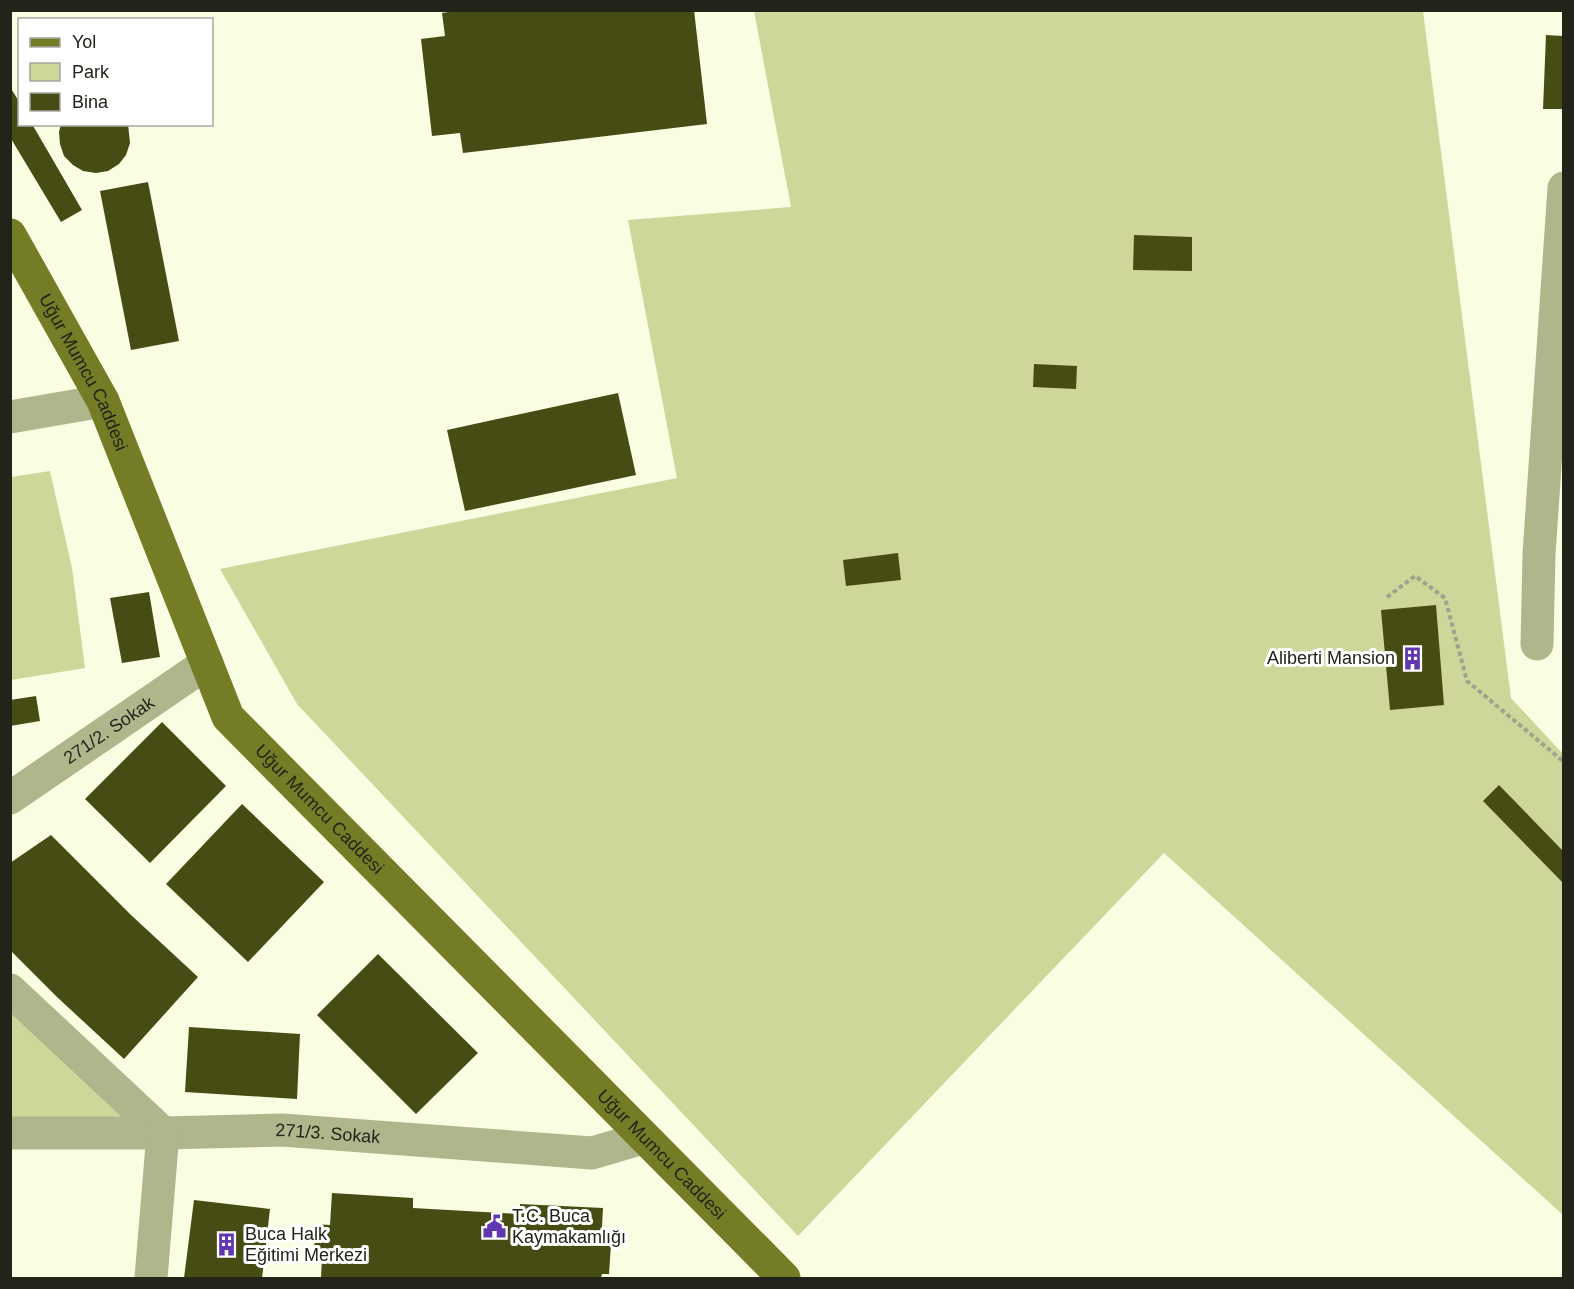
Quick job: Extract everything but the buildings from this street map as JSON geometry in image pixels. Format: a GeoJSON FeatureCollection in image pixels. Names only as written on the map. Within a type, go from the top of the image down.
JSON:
{"type":"FeatureCollection","features":[{"type":"Feature","properties":{"kind":"main road","name":"Uğur Mumcu Caddesi"},"geometry":{"type":"LineString","coordinates":[[10,235],[103,401],[228,717],[784,1278]]}},
{"type":"Feature","properties":{"kind":"street"},"geometry":{"type":"LineString","coordinates":[[1537,644],[1539,555],[1563,188]]}},
{"type":"Feature","properties":{"kind":"street"},"geometry":{"type":"LineString","coordinates":[[10,417],[103,401]]}},
{"type":"Feature","properties":{"kind":"street","name":"271/2. Sokak"},"geometry":{"type":"LineString","coordinates":[[10,798],[207,663]]}},
{"type":"Feature","properties":{"kind":"street"},"geometry":{"type":"LineString","coordinates":[[10,990],[163,1133],[151,1278]]}},
{"type":"Feature","properties":{"kind":"street","name":"271/3. Sokak"},"geometry":{"type":"LineString","coordinates":[[10,1133],[282,1130],[592,1153],[643,1138]]}},
{"type":"Feature","properties":{"kind":"path"},"geometry":{"type":"LineString","coordinates":[[1387,597],[1415,576],[1445,598],[1467,681],[1563,762]]}},
{"type":"Feature","properties":{"kind":"green space"},"geometry":{"type":"Polygon","coordinates":[[[754,11],[1423,11],[1511,698],[1563,754],[1563,1215],[1164,853],[798,1236],[297,704],[220,569],[677,478],[628,220],[791,207],[754,11]]]}},
{"type":"Feature","properties":{"kind":"green space"},"geometry":{"type":"Polygon","coordinates":[[[50,471],[72,568],[85,668],[11,680],[11,477],[50,471]]]}},
{"type":"Feature","properties":{"kind":"green space"},"geometry":{"type":"Polygon","coordinates":[[[11,999],[141,1124],[11,1120],[11,999]]]}},
{"type":"Feature","properties":{"kind":"place","name":"Aliberti Mansion"},"geometry":{"type":"Point","coordinates":[1413,658]}},
{"type":"Feature","properties":{"kind":"place","name":"T.C. Buca Kaymakamlığı"},"geometry":{"type":"Point","coordinates":[494,1226]}},
{"type":"Feature","properties":{"kind":"place","name":"Buca Halk Eğitimi Merkezi"},"geometry":{"type":"Point","coordinates":[227,1244]}}]}
